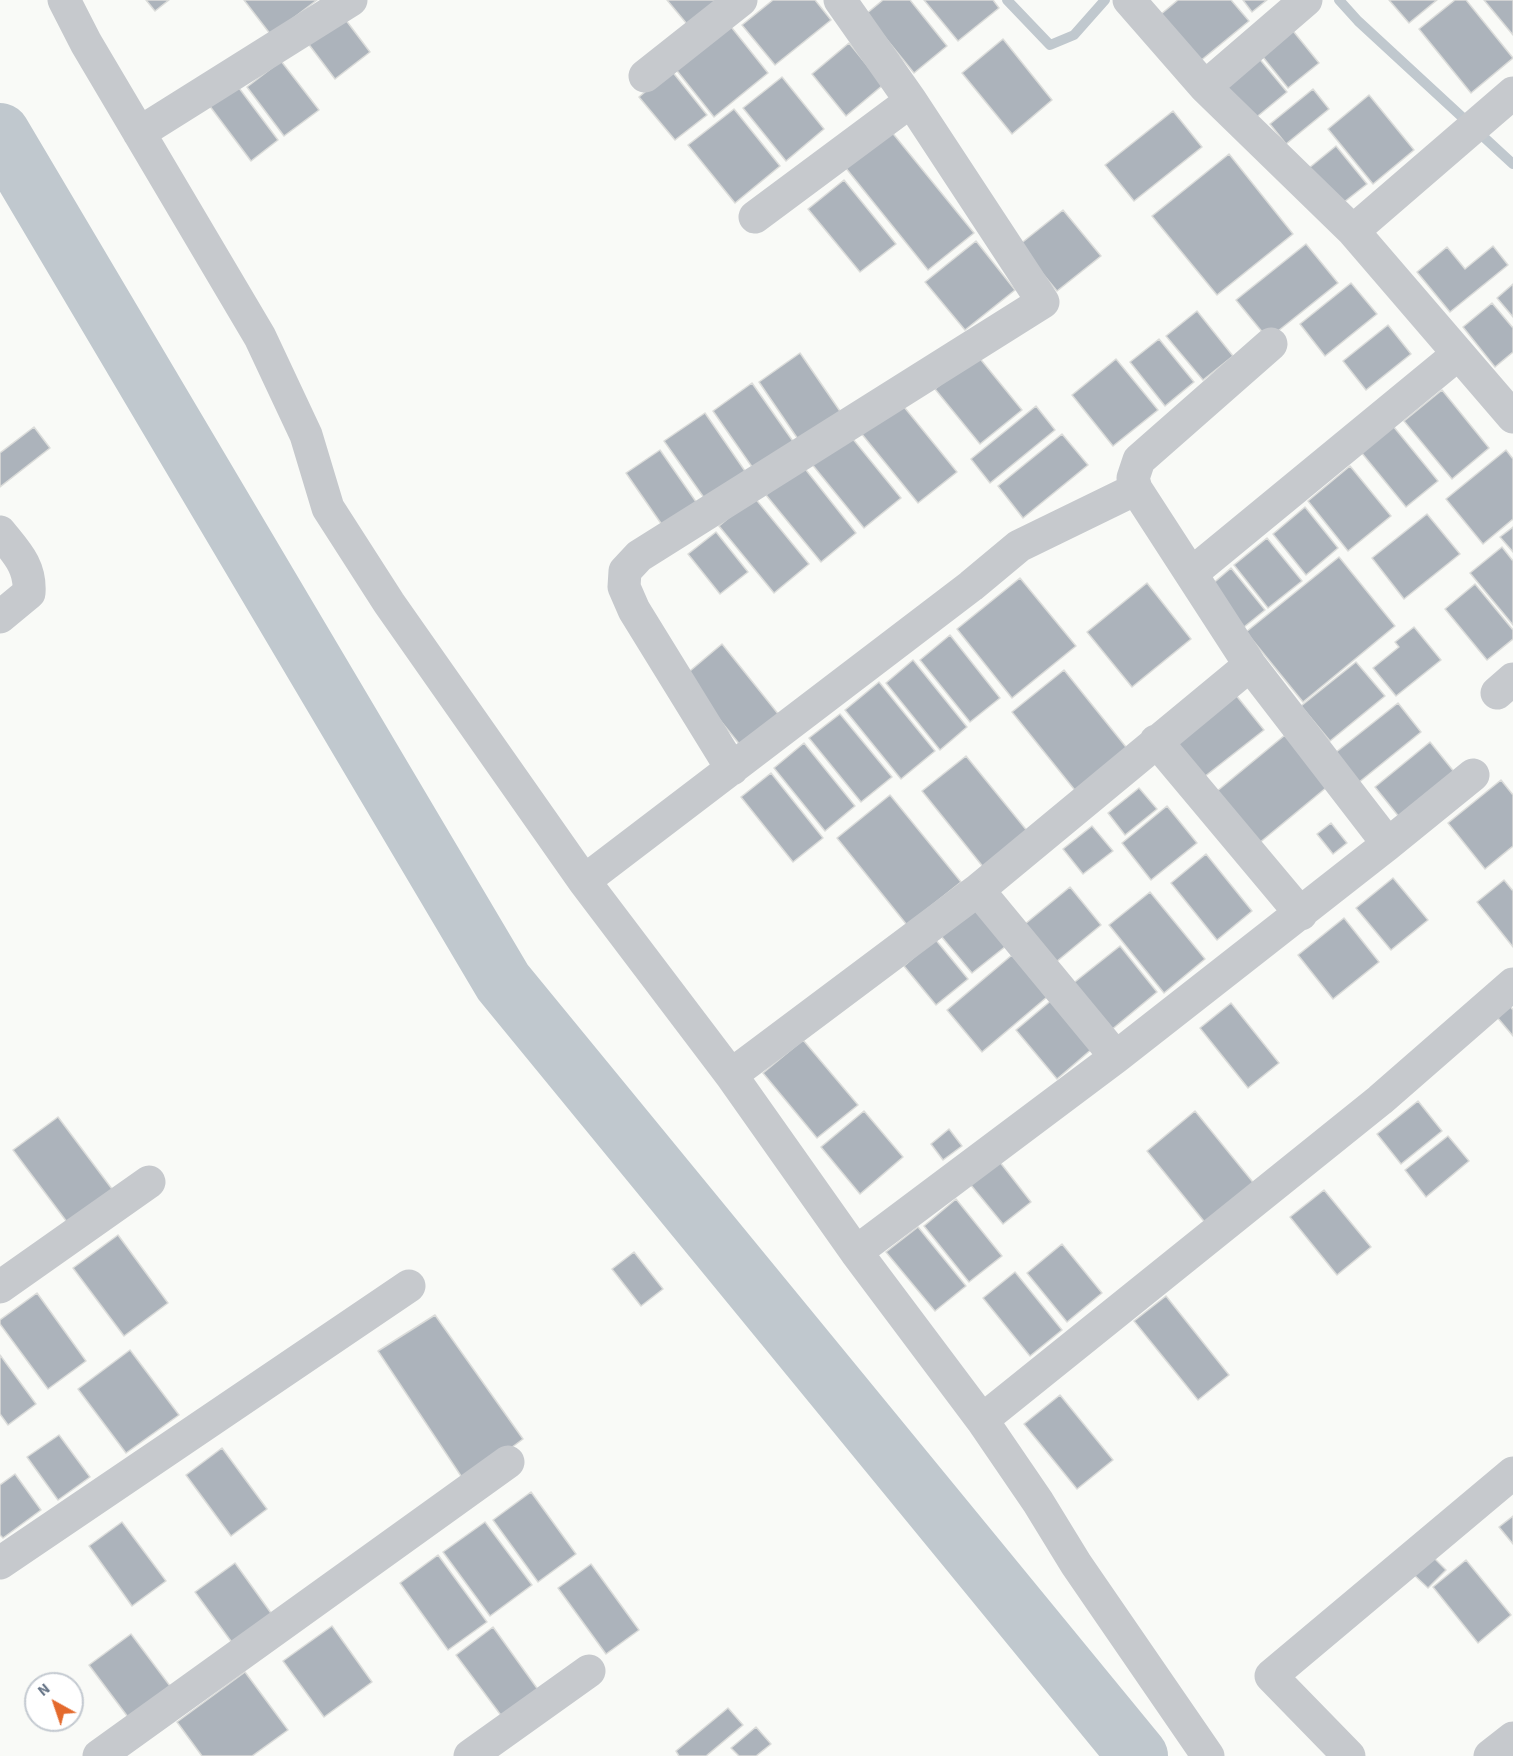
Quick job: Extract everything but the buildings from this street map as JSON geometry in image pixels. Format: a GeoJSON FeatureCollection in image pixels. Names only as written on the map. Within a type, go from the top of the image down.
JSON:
{"type":"FeatureCollection","features":[{"type":"Feature","properties":{"kind":"street"},"geometry":{"type":"LineString","coordinates":[[64,0],[260,337],[306,435],[328,508],[389,603],[584,881],[731,1075],[856,1252],[982,1420],[1038,1502],[1076,1564],[1208,1756]]}},
{"type":"Feature","properties":{"kind":"street"},"geometry":{"type":"LineString","coordinates":[[140,133],[351,0]]}},
{"type":"Feature","properties":{"kind":"street"},"geometry":{"type":"LineString","coordinates":[[645,76],[741,0]]}},
{"type":"Feature","properties":{"kind":"street"},"geometry":{"type":"LineString","coordinates":[[732,769],[634,610],[624,587],[625,571],[639,556],[1043,302],[911,101],[840,0]]}},
{"type":"Feature","properties":{"kind":"street"},"geometry":{"type":"LineString","coordinates":[[1205,87],[1306,0]]}},
{"type":"Feature","properties":{"kind":"street"},"geometry":{"type":"LineString","coordinates":[[1133,4],[1205,87],[1353,231],[1457,355],[1508,401]]}},
{"type":"Feature","properties":{"kind":"street"},"geometry":{"type":"LineString","coordinates":[[1353,231],[1512,94]]}},
{"type":"Feature","properties":{"kind":"street"},"geometry":{"type":"LineString","coordinates":[[755,218],[911,101]]}},
{"type":"Feature","properties":{"kind":"street"},"geometry":{"type":"LineString","coordinates":[[1271,344],[1139,460],[1133,478],[1136,489],[1250,665],[1388,844]]}},
{"type":"Feature","properties":{"kind":"street"},"geometry":{"type":"LineString","coordinates":[[1192,573],[1457,355]]}},
{"type":"Feature","properties":{"kind":"street"},"geometry":{"type":"LineString","coordinates":[[584,881],[972,586],[1019,546],[1136,489]]}},
{"type":"Feature","properties":{"kind":"street"},"geometry":{"type":"LineString","coordinates":[[0,532],[22,560],[30,578],[28,593],[0,617]]}},
{"type":"Feature","properties":{"kind":"street"},"geometry":{"type":"LineString","coordinates":[[731,1075],[978,890],[1250,665]]}},
{"type":"Feature","properties":{"kind":"street"},"geometry":{"type":"LineString","coordinates":[[1156,741],[1301,914]]}},
{"type":"Feature","properties":{"kind":"street"},"geometry":{"type":"LineString","coordinates":[[856,1252],[1116,1057],[1301,914],[1473,775]]}},
{"type":"Feature","properties":{"kind":"street"},"geometry":{"type":"LineString","coordinates":[[978,890],[1116,1057]]}},
{"type":"Feature","properties":{"kind":"street"},"geometry":{"type":"LineString","coordinates":[[982,1420],[1380,1100],[1513,984]]}},
{"type":"Feature","properties":{"kind":"street"},"geometry":{"type":"LineString","coordinates":[[0,1287],[149,1182]]}},
{"type":"Feature","properties":{"kind":"street"},"geometry":{"type":"LineString","coordinates":[[0,1563],[409,1286]]}},
{"type":"Feature","properties":{"kind":"street"},"geometry":{"type":"LineString","coordinates":[[99,1756],[508,1462]]}},
{"type":"Feature","properties":{"kind":"street"},"geometry":{"type":"LineString","coordinates":[[1349,1756],[1270,1676],[1513,1473]]}},
{"type":"Feature","properties":{"kind":"street"},"geometry":{"type":"LineString","coordinates":[[470,1756],[589,1671]]}},
{"type":"Feature","properties":{"kind":"street"},"geometry":{"type":"LineString","coordinates":[[1490,1756],[1513,1738]]}},
{"type":"Feature","properties":{"kind":"waterway"},"geometry":{"type":"LineString","coordinates":[[1007,0],[1050,45],[1074,35],[1105,0]]}},
{"type":"Feature","properties":{"kind":"waterway"},"geometry":{"type":"LineString","coordinates":[[1339,0],[1358,21],[1513,164]]}},
{"type":"Feature","properties":{"kind":"waterway"},"geometry":{"type":"LineString","coordinates":[[0,133],[503,982],[1138,1756]]}}]}
